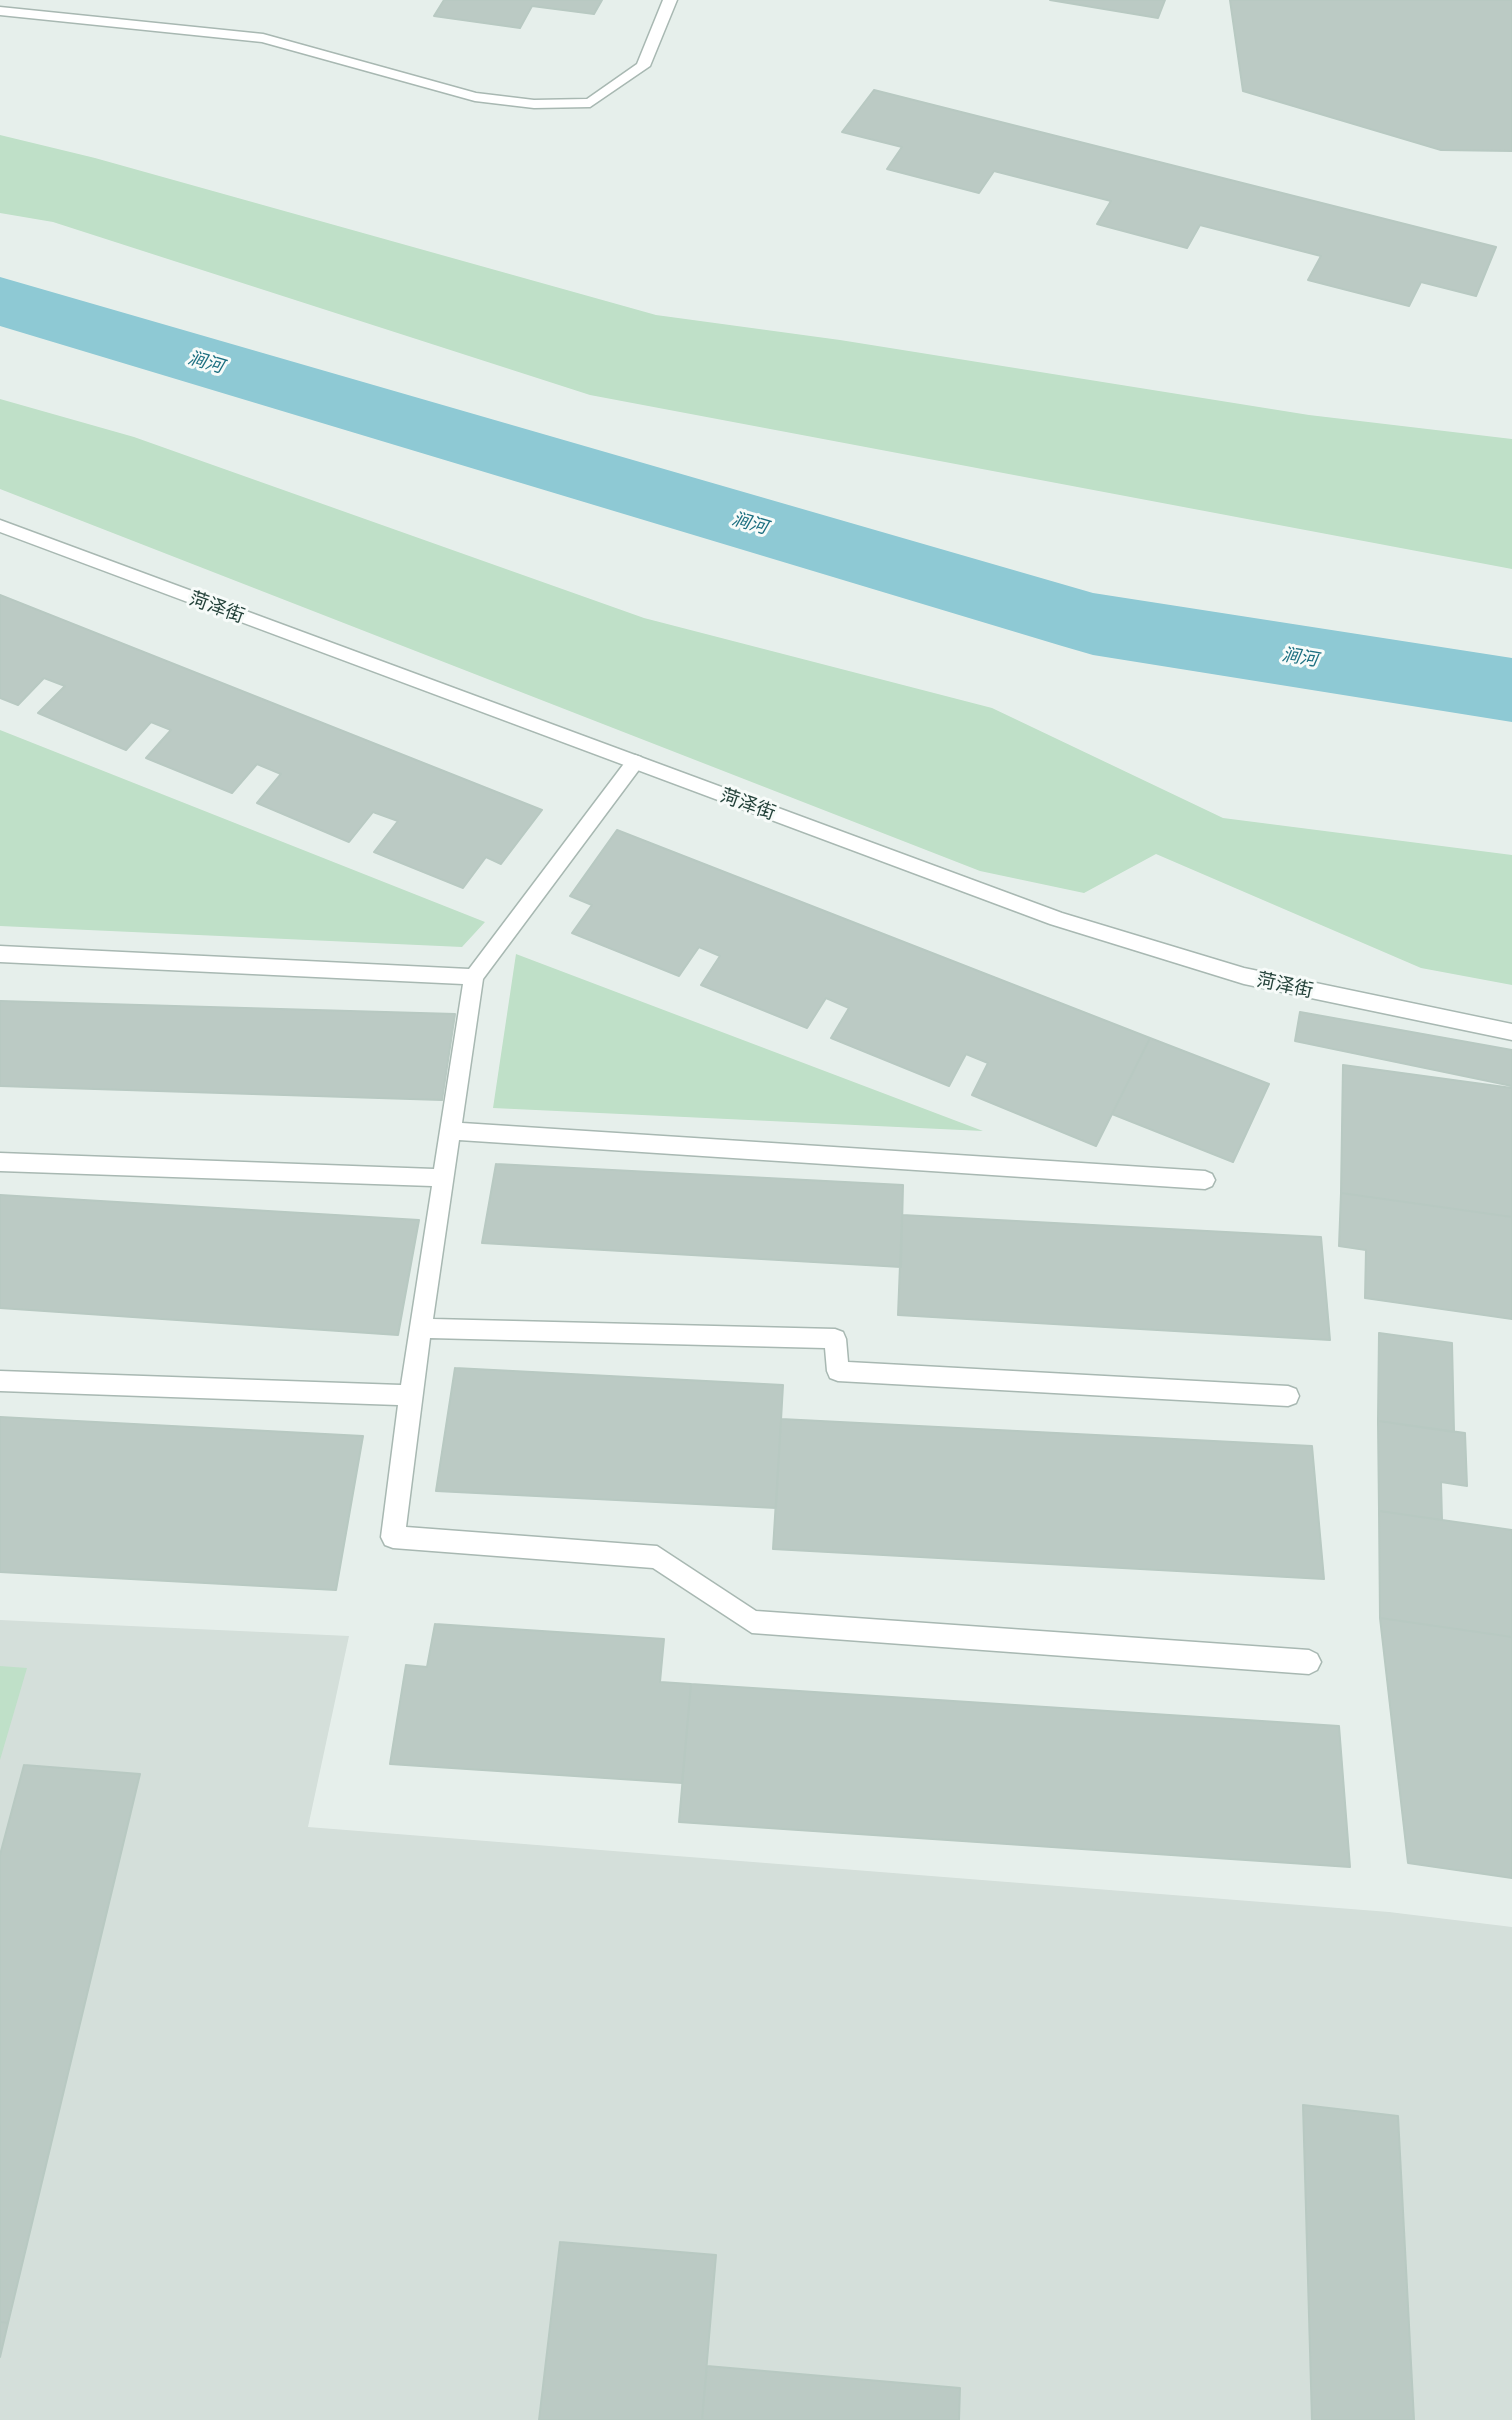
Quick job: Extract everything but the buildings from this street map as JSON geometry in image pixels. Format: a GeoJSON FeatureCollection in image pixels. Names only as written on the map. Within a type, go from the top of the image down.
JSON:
{"type":"FeatureCollection","features":[{"type":"Feature","properties":{"kind":"street"},"geometry":{"type":"LineString","coordinates":[[0,11],[263,38],[475,97],[534,104],[590,103],[643,66],[670,0]]}},
{"type":"Feature","properties":{"kind":"street","name":"菏泽街"},"geometry":{"type":"LineString","coordinates":[[0,526],[1057,919],[1244,976],[1512,1032]]}},
{"type":"Feature","properties":{"kind":"street"},"geometry":{"type":"LineString","coordinates":[[635,762],[474,977],[420,1328],[393,1537],[657,1557],[752,1622],[1309,1662]]}},
{"type":"Feature","properties":{"kind":"street"},"geometry":{"type":"LineString","coordinates":[[0,954],[474,977]]}},
{"type":"Feature","properties":{"kind":"street"},"geometry":{"type":"LineString","coordinates":[[450,1131],[1205,1180]]}},
{"type":"Feature","properties":{"kind":"street"},"geometry":{"type":"LineString","coordinates":[[0,1162],[443,1178]]}},
{"type":"Feature","properties":{"kind":"street"},"geometry":{"type":"LineString","coordinates":[[420,1328],[835,1339],[838,1371],[1288,1396]]}},
{"type":"Feature","properties":{"kind":"street"},"geometry":{"type":"LineString","coordinates":[[0,1381],[411,1395]]}},
{"type":"Feature","properties":{"kind":"shaded area"},"geometry":{"type":"Polygon","coordinates":[[[0,1620],[349,1636],[308,1827],[1389,1912],[1512,1927],[1512,2420],[0,2420],[0,1620]]]}},
{"type":"Feature","properties":{"kind":"green space"},"geometry":{"type":"Polygon","coordinates":[[[0,135],[95,158],[656,315],[840,340],[1309,415],[1512,439],[1512,569],[590,395],[53,222],[0,213],[0,135]]]}},
{"type":"Feature","properties":{"kind":"green space"},"geometry":{"type":"Polygon","coordinates":[[[0,399],[134,437],[644,618],[992,708],[1223,818],[1512,855],[1512,985],[1421,968],[1156,854],[1084,893],[980,871],[0,489],[0,399]]]}},
{"type":"Feature","properties":{"kind":"green space"},"geometry":{"type":"Polygon","coordinates":[[[0,730],[485,922],[462,947],[0,926],[0,730]]]}},
{"type":"Feature","properties":{"kind":"green space"},"geometry":{"type":"Polygon","coordinates":[[[516,954],[983,1131],[493,1108],[516,954]]]}},
{"type":"Feature","properties":{"kind":"green space"},"geometry":{"type":"Polygon","coordinates":[[[0,1666],[27,1668],[0,1760],[0,1666]]]}},
{"type":"Feature","properties":{"kind":"waterway","name":"涧河"},"geometry":{"type":"LineString","coordinates":[[0,301],[1093,624],[1512,690]]}}]}
